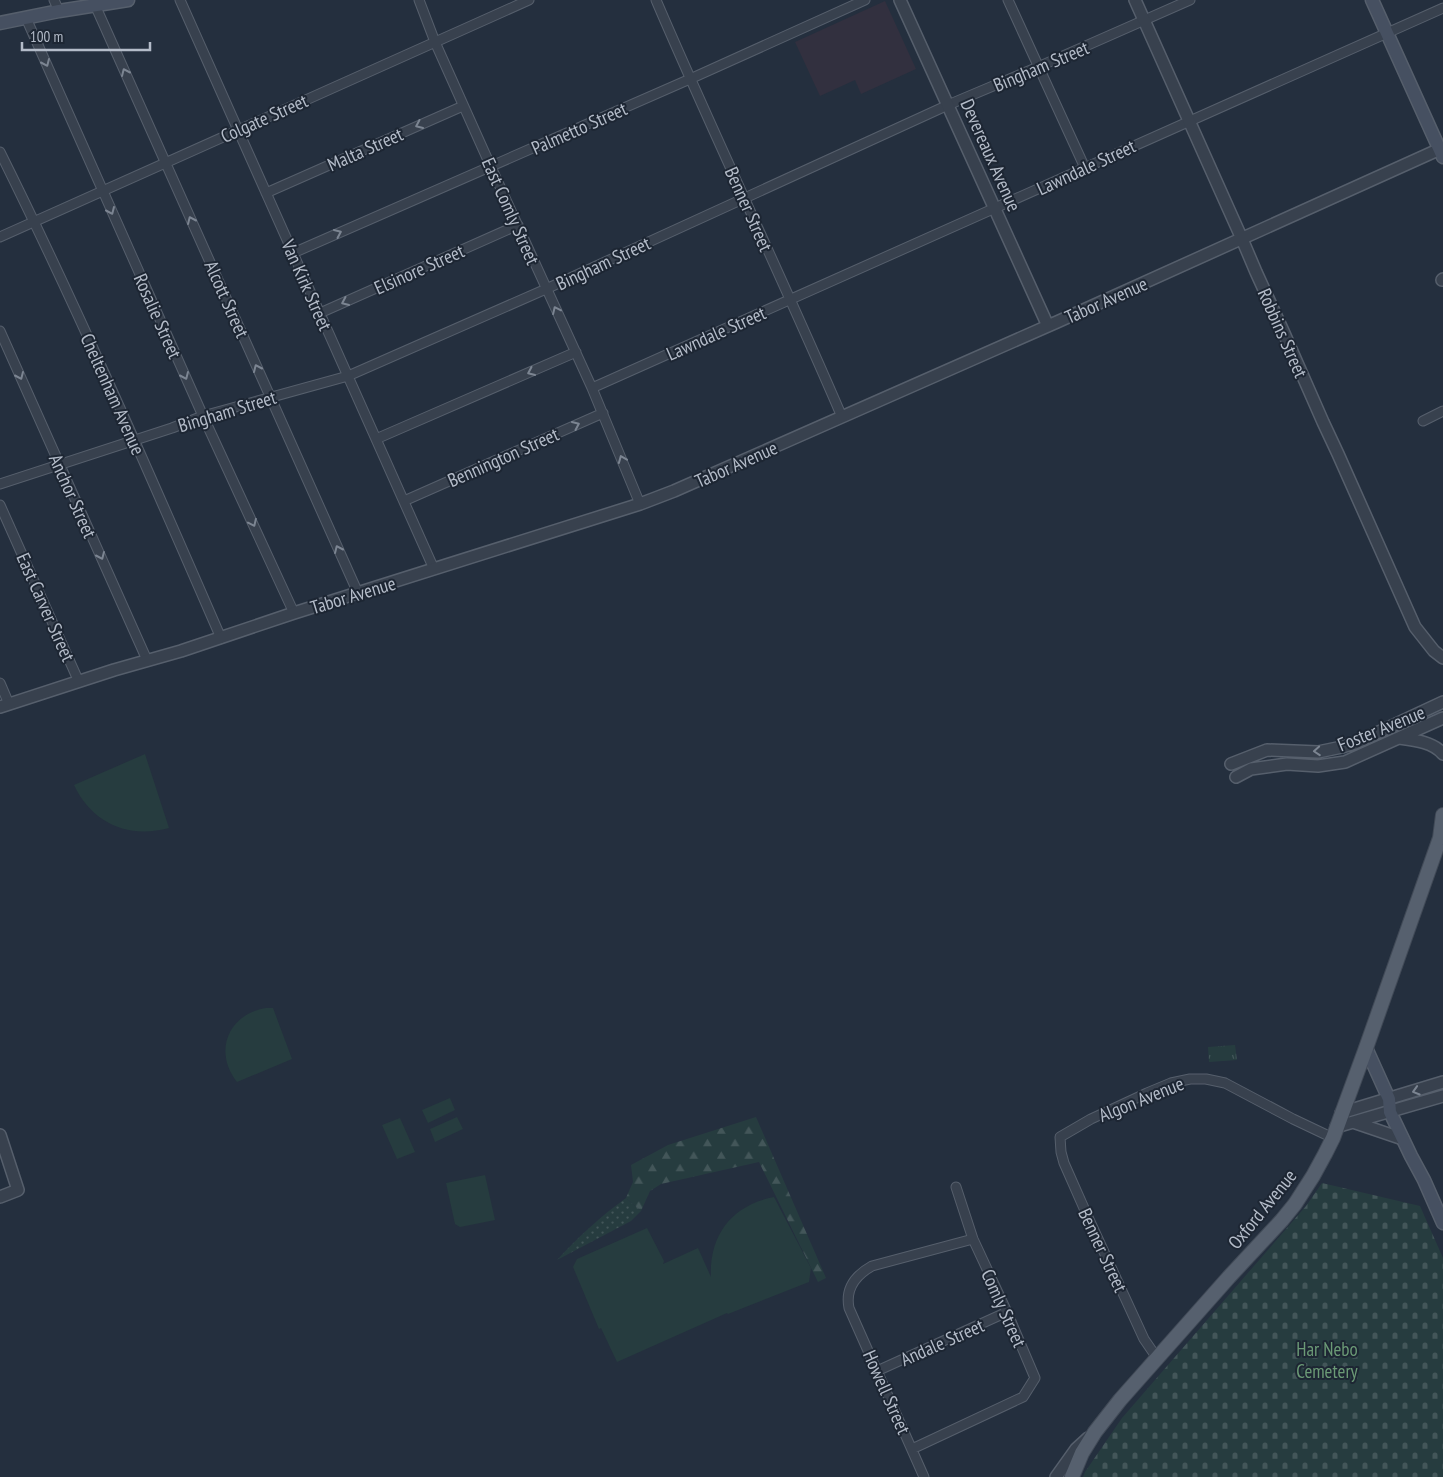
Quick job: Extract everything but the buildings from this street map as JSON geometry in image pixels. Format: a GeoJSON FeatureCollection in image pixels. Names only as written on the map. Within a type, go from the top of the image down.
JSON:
{"type":"FeatureCollection","features":[{"type":"Feature","properties":{"kind":"main road"},"geometry":{"type":"LineString","coordinates":[[0,24],[26,18],[56,5],[95,6],[128,0]]}},
{"type":"Feature","properties":{"kind":"main road"},"geometry":{"type":"LineString","coordinates":[[1372,0],[1442,151]]}},
{"type":"Feature","properties":{"kind":"main road","name":"Oxford Avenue"},"geometry":{"type":"LineString","coordinates":[[1072,1477],[1082,1453],[1095,1432],[1120,1400],[1295,1204],[1321,1162],[1366,1048],[1441,835],[1443,815]]}},
{"type":"Feature","properties":{"kind":"main road"},"geometry":{"type":"LineString","coordinates":[[1366,1048],[1403,1139],[1443,1223]]}},
{"type":"Feature","properties":{"kind":"street","name":"Van Kirk Street"},"geometry":{"type":"LineString","coordinates":[[180,0],[434,569]]}},
{"type":"Feature","properties":{"kind":"street","name":"East Comly Street"},"geometry":{"type":"LineString","coordinates":[[419,0],[463,106],[603,413],[640,504]]}},
{"type":"Feature","properties":{"kind":"street","name":"Colgate Street"},"geometry":{"type":"LineString","coordinates":[[0,238],[529,0]]}},
{"type":"Feature","properties":{"kind":"street","name":"Benner Street"},"geometry":{"type":"LineString","coordinates":[[656,0],[842,417]]}},
{"type":"Feature","properties":{"kind":"street","name":"Palmetto Street"},"geometry":{"type":"LineString","coordinates":[[293,253],[865,0]]}},
{"type":"Feature","properties":{"kind":"street","name":"Devereaux Avenue"},"geometry":{"type":"LineString","coordinates":[[900,0],[1048,326]]}},
{"type":"Feature","properties":{"kind":"street"},"geometry":{"type":"LineString","coordinates":[[1008,0],[1085,168]]}},
{"type":"Feature","properties":{"kind":"street","name":"Robbins Street"},"geometry":{"type":"LineString","coordinates":[[1135,0],[1415,626],[1434,650],[1443,658]]}},
{"type":"Feature","properties":{"kind":"street","name":"Bingham Street"},"geometry":{"type":"LineString","coordinates":[[0,484],[203,416],[348,376],[546,289],[948,105],[1190,0]]}},
{"type":"Feature","properties":{"kind":"street","name":"Alcott Street"},"geometry":{"type":"LineString","coordinates":[[95,6],[358,593]]}},
{"type":"Feature","properties":{"kind":"street","name":"Lawndale Street"},"geometry":{"type":"LineString","coordinates":[[592,388],[1443,8]]}},
{"type":"Feature","properties":{"kind":"street","name":"Rosalie Street"},"geometry":{"type":"LineString","coordinates":[[26,18],[203,416],[294,613]]}},
{"type":"Feature","properties":{"kind":"street","name":"Malta Street"},"geometry":{"type":"LineString","coordinates":[[266,193],[463,106]]}},
{"type":"Feature","properties":{"kind":"street","name":"Tabor Avenue"},"geometry":{"type":"LineString","coordinates":[[5,705],[640,504],[674,491],[1442,151]]}},
{"type":"Feature","properties":{"kind":"street","name":"Cheltenham Avenue"},"geometry":{"type":"LineString","coordinates":[[0,152],[35,222],[135,440],[221,638]]}},
{"type":"Feature","properties":{"kind":"street","name":"Elsinore Street"},"geometry":{"type":"LineString","coordinates":[[320,313],[518,226]]}},
{"type":"Feature","properties":{"kind":"street","name":"Anchor Street"},"geometry":{"type":"LineString","coordinates":[[0,331],[147,660]]}},
{"type":"Feature","properties":{"kind":"street"},"geometry":{"type":"LineString","coordinates":[[376,439],[576,352]]}},
{"type":"Feature","properties":{"kind":"street"},"geometry":{"type":"LineString","coordinates":[[1423,420],[1443,411]]}},
{"type":"Feature","properties":{"kind":"street","name":"Bennington Street"},"geometry":{"type":"LineString","coordinates":[[404,501],[603,413]]}},
{"type":"Feature","properties":{"kind":"street","name":"East Carver Street"},"geometry":{"type":"LineString","coordinates":[[0,505],[79,682]]}},
{"type":"Feature","properties":{"kind":"street"},"geometry":{"type":"LineString","coordinates":[[0,683],[5,705]]}},
{"type":"Feature","properties":{"kind":"street","name":"Foster Avenue"},"geometry":{"type":"LineString","coordinates":[[1231,764],[1267,750],[1318,752],[1342,747],[1443,702]]}},
{"type":"Feature","properties":{"kind":"street","name":"Foster Avenue"},"geometry":{"type":"LineString","coordinates":[[1236,777],[1251,769],[1278,765],[1318,766],[1345,762],[1443,718]]}},
{"type":"Feature","properties":{"kind":"street"},"geometry":{"type":"LineString","coordinates":[[1399,738],[1426,744],[1439,749],[1443,754]]}},
{"type":"Feature","properties":{"kind":"street","name":"Algon Avenue"},"geometry":{"type":"LineString","coordinates":[[1060,1137],[1090,1119],[1147,1093],[1171,1083],[1190,1079],[1206,1079],[1225,1083],[1293,1119],[1334,1133]]}},
{"type":"Feature","properties":{"kind":"street"},"geometry":{"type":"LineString","coordinates":[[1334,1133],[1353,1122],[1443,1082]]}},
{"type":"Feature","properties":{"kind":"street"},"geometry":{"type":"LineString","coordinates":[[1341,1113],[1443,1096]]}},
{"type":"Feature","properties":{"kind":"street"},"geometry":{"type":"LineString","coordinates":[[1353,1122],[1403,1139]]}},
{"type":"Feature","properties":{"kind":"street"},"geometry":{"type":"LineString","coordinates":[[0,1135],[18,1190],[0,1197]]}},
{"type":"Feature","properties":{"kind":"street","name":"Benner Street"},"geometry":{"type":"LineString","coordinates":[[1060,1137],[1064,1163],[1141,1332],[1157,1358]]}},
{"type":"Feature","properties":{"kind":"street"},"geometry":{"type":"LineString","coordinates":[[956,1187],[973,1239]]}},
{"type":"Feature","properties":{"kind":"street","name":"Howell Street"},"geometry":{"type":"LineString","coordinates":[[924,1477],[849,1308],[848,1292],[854,1281],[872,1266],[973,1239]]}},
{"type":"Feature","properties":{"kind":"street","name":"Comly Street"},"geometry":{"type":"LineString","coordinates":[[912,1449],[1023,1398],[1035,1378],[973,1239]]}},
{"type":"Feature","properties":{"kind":"street","name":"Andale Street"},"geometry":{"type":"LineString","coordinates":[[877,1371],[1007,1312]]}},
{"type":"Feature","properties":{"kind":"street"},"geometry":{"type":"LineString","coordinates":[[1056,1477],[1076,1449],[1095,1432]]}},
{"type":"Feature","properties":{"kind":"shaded area"},"geometry":{"type":"Polygon","coordinates":[[[885,1],[916,69],[861,94],[855,80],[820,96],[795,42],[885,1]]]}},
{"type":"Feature","properties":{"kind":"green space"},"geometry":{"type":"Polygon","coordinates":[[[145,754],[169,828],[139,831],[113,825],[91,809],[74,785],[145,754]]]}},
{"type":"Feature","properties":{"kind":"green space"},"geometry":{"type":"Polygon","coordinates":[[[266,1008],[273,1008],[292,1059],[237,1082],[226,1059],[228,1036],[242,1018],[266,1008]]]}},
{"type":"Feature","properties":{"kind":"green space"},"geometry":{"type":"Polygon","coordinates":[[[1235,1045],[1237,1060],[1209,1062],[1208,1047],[1235,1045]]]}},
{"type":"Feature","properties":{"kind":"green space"},"geometry":{"type":"Polygon","coordinates":[[[450,1098],[455,1110],[428,1123],[422,1110],[450,1098]]]}},
{"type":"Feature","properties":{"kind":"green space"},"geometry":{"type":"Polygon","coordinates":[[[457,1117],[463,1129],[435,1142],[430,1129],[457,1117]]]}},
{"type":"Feature","properties":{"kind":"green space"},"geometry":{"type":"Polygon","coordinates":[[[756,1117],[826,1278],[818,1282],[759,1162],[661,1184],[650,1191],[641,1211],[626,1198],[633,1182],[631,1165],[668,1145],[756,1117]]]}},
{"type":"Feature","properties":{"kind":"green space"},"geometry":{"type":"Polygon","coordinates":[[[400,1118],[415,1152],[397,1159],[382,1125],[400,1118]]]}},
{"type":"Feature","properties":{"kind":"green space"},"geometry":{"type":"Polygon","coordinates":[[[485,1175],[495,1220],[460,1227],[455,1224],[446,1183],[485,1175]]]}},
{"type":"Feature","properties":{"kind":"green space","name":"Har Nebo Cemetery"},"geometry":{"type":"Polygon","coordinates":[[[1322,1183],[1420,1206],[1443,1258],[1443,1477],[1083,1477],[1122,1418],[1306,1206],[1322,1183]]]}},
{"type":"Feature","properties":{"kind":"green space"},"geometry":{"type":"Polygon","coordinates":[[[774,1197],[811,1268],[809,1282],[727,1313],[617,1362],[601,1328],[599,1329],[573,1267],[577,1259],[647,1228],[664,1261],[663,1264],[698,1248],[711,1277],[711,1262],[714,1248],[726,1224],[746,1207],[774,1197]]]}},
{"type":"Feature","properties":{"kind":"green space"},"geometry":{"type":"Polygon","coordinates":[[[626,1198],[641,1211],[631,1221],[557,1260],[590,1227],[626,1198]]]}}]}
